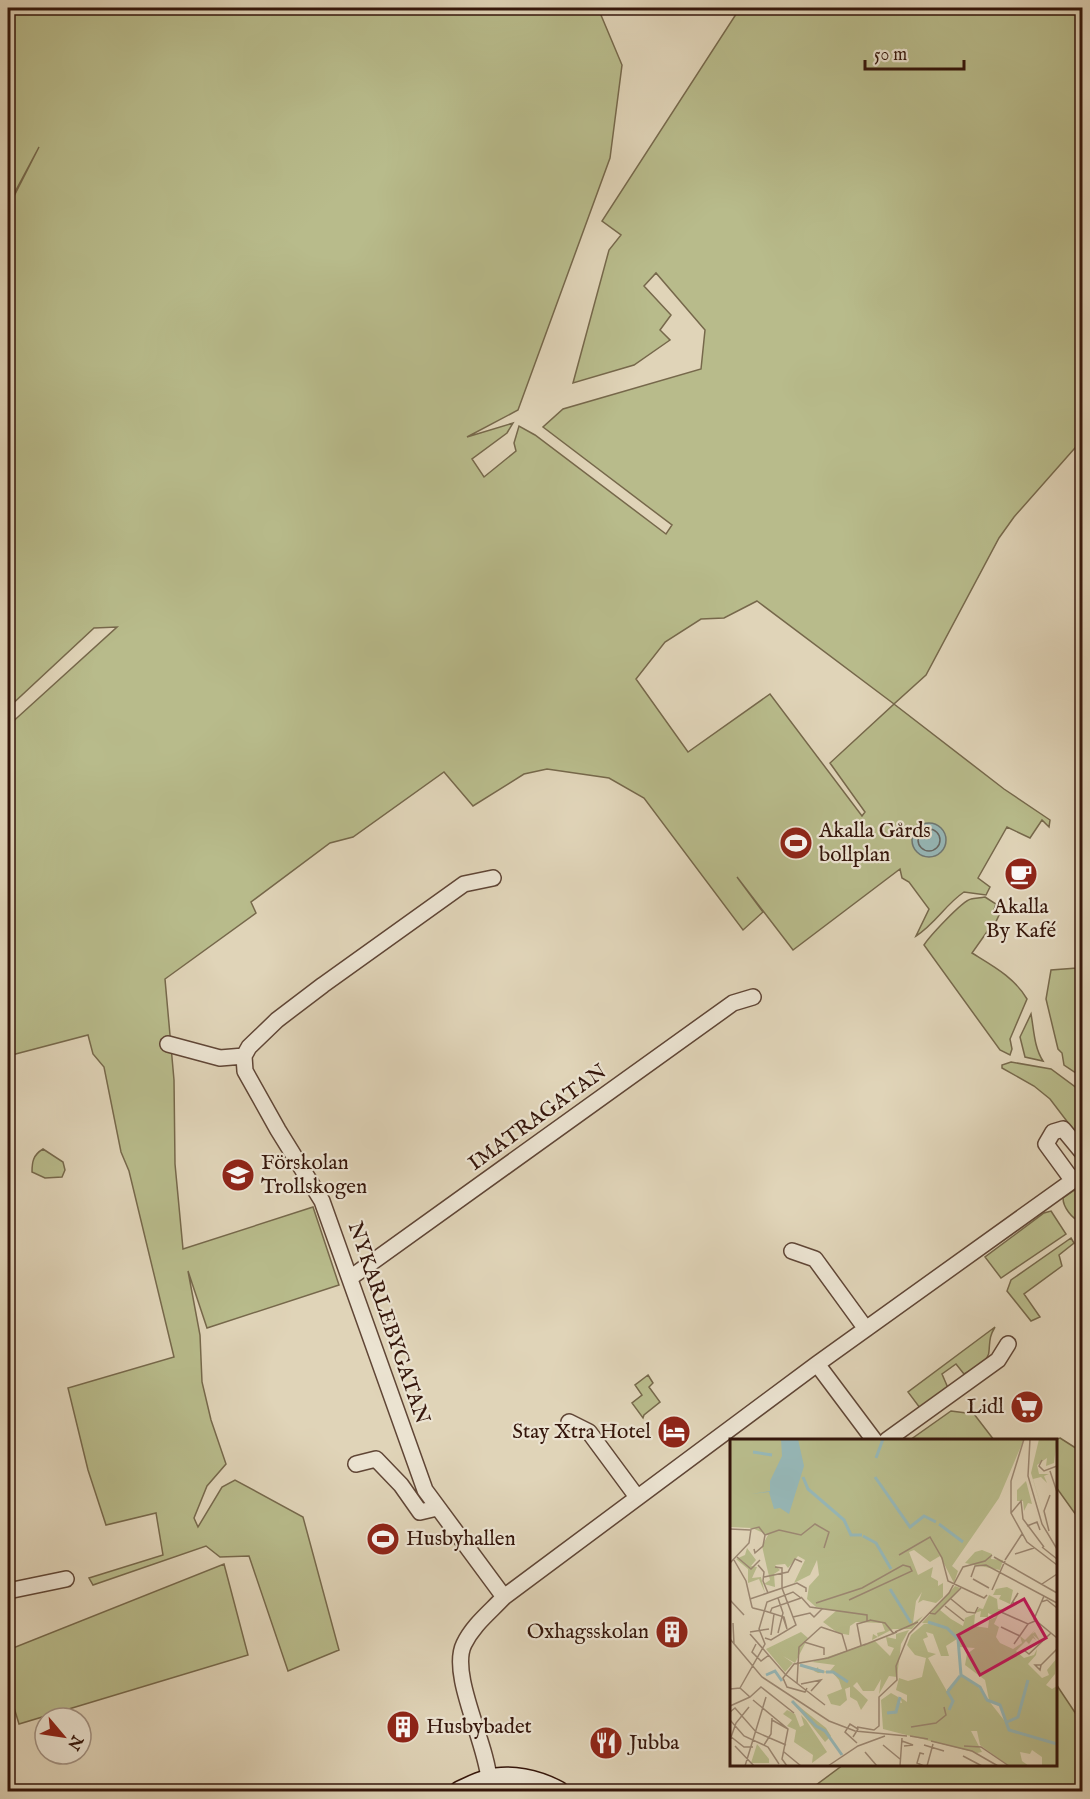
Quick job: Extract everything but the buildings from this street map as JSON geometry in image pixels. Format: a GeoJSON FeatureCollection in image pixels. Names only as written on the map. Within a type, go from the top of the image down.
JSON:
{"type":"FeatureCollection","features":[{"type":"Feature","properties":{"kind":"street"},"geometry":{"type":"LineString","coordinates":[[168,1044],[220,1058],[244,1056],[249,1047],[299,1003],[464,885],[493,878]]}},
{"type":"Feature","properties":{"kind":"street","name":"IMATRAGATAN"},"geometry":{"type":"LineString","coordinates":[[350,1278],[733,1003],[753,997]]}},
{"type":"Feature","properties":{"kind":"street","name":"NYKARLEBYGATAN"},"geometry":{"type":"LineString","coordinates":[[244,1056],[245,1071],[322,1201],[425,1490],[504,1597]]}},
{"type":"Feature","properties":{"kind":"street"},"geometry":{"type":"LineString","coordinates":[[489,1780],[487,1761],[471,1711],[459,1661],[463,1646],[473,1629],[504,1597],[637,1497],[817,1364],[1078,1177],[1046,1144],[1053,1132],[1064,1129],[1083,1152]]}},
{"type":"Feature","properties":{"kind":"street"},"geometry":{"type":"LineString","coordinates":[[792,1251],[815,1259],[866,1329]]}},
{"type":"Feature","properties":{"kind":"street"},"geometry":{"type":"LineString","coordinates":[[888,1439],[998,1360],[1008,1344]]}},
{"type":"Feature","properties":{"kind":"street"},"geometry":{"type":"LineString","coordinates":[[817,1364],[873,1439]]}},
{"type":"Feature","properties":{"kind":"street"},"geometry":{"type":"LineString","coordinates":[[569,1422],[589,1432],[637,1497]]}},
{"type":"Feature","properties":{"kind":"street"},"geometry":{"type":"LineString","coordinates":[[356,1464],[376,1459],[401,1485],[420,1512],[437,1509]]}},
{"type":"Feature","properties":{"kind":"street"},"geometry":{"type":"LineString","coordinates":[[8,1591],[66,1579]]}},
{"type":"Feature","properties":{"kind":"street"},"geometry":{"type":"LineString","coordinates":[[460,1791],[489,1780],[532,1781],[558,1791]]}},
{"type":"Feature","properties":{"kind":"green space"},"geometry":{"type":"Polygon","coordinates":[[[8,8],[598,8],[622,65],[610,158],[518,410],[467,437],[513,423],[507,433],[472,459],[484,477],[516,451],[514,443],[519,426],[535,435],[666,534],[672,525],[543,427],[563,409],[701,369],[705,330],[656,273],[644,286],[671,315],[660,330],[670,340],[634,365],[573,383],[609,250],[621,235],[602,221],[740,8],[1082,8],[1082,440],[1014,517],[999,538],[926,675],[894,704],[1004,789],[1050,820],[1049,827],[1042,820],[1030,838],[1007,827],[978,878],[990,887],[986,895],[964,892],[916,936],[929,909],[909,882],[902,878],[900,869],[793,950],[737,877],[763,912],[743,930],[644,798],[609,778],[547,769],[524,774],[473,806],[444,772],[353,837],[330,843],[251,902],[256,913],[165,979],[174,1080],[175,1164],[183,1249],[313,1207],[339,1285],[207,1328],[188,1271],[200,1335],[202,1382],[211,1420],[226,1464],[207,1486],[194,1518],[198,1527],[222,1487],[235,1480],[303,1517],[339,1650],[288,1671],[249,1556],[220,1557],[206,1546],[93,1585],[89,1578],[163,1555],[156,1513],[106,1525],[88,1470],[68,1388],[174,1357],[129,1171],[121,1152],[104,1067],[93,1054],[88,1035],[8,1056],[8,726],[117,627],[94,628],[8,708],[8,208],[39,147],[8,205],[8,8]],[[757,601],[724,618],[701,619],[665,642],[636,679],[688,752],[770,694],[862,816],[865,812],[830,763],[894,704],[757,601]]]}},
{"type":"Feature","properties":{"kind":"green space"},"geometry":{"type":"Polygon","coordinates":[[[985,897],[996,904],[994,910],[1000,913],[992,930],[989,929],[972,953],[1009,978],[1027,999],[1010,1039],[1012,1049],[1010,1055],[1000,1050],[924,945],[939,927],[967,901],[985,897]]]}},
{"type":"Feature","properties":{"kind":"green space"},"geometry":{"type":"Polygon","coordinates":[[[1082,957],[1082,1077],[1064,1065],[1046,999],[1051,970],[1077,968],[1082,957]]]}},
{"type":"Feature","properties":{"kind":"green space"},"geometry":{"type":"Polygon","coordinates":[[[1031,1014],[1036,1044],[1043,1061],[1025,1057],[1020,1037],[1031,1014]]]}},
{"type":"Feature","properties":{"kind":"green space"},"geometry":{"type":"Polygon","coordinates":[[[1011,1062],[1051,1069],[1082,1092],[1082,1141],[1050,1099],[1034,1086],[1002,1068],[1002,1065],[1011,1062]]]}},
{"type":"Feature","properties":{"kind":"green space"},"geometry":{"type":"Polygon","coordinates":[[[43,1149],[63,1162],[65,1170],[62,1177],[45,1178],[32,1172],[34,1159],[43,1149]]]}},
{"type":"Feature","properties":{"kind":"green space"},"geometry":{"type":"Polygon","coordinates":[[[1082,1185],[1081,1222],[1069,1212],[1063,1198],[1082,1185]]]}},
{"type":"Feature","properties":{"kind":"green space"},"geometry":{"type":"Polygon","coordinates":[[[1051,1211],[1066,1234],[1001,1278],[985,1257],[1044,1213],[1051,1211]]]}},
{"type":"Feature","properties":{"kind":"green space"},"geometry":{"type":"Polygon","coordinates":[[[1071,1238],[1074,1243],[1059,1255],[1062,1266],[1024,1294],[1040,1317],[1031,1321],[1007,1291],[1011,1280],[1071,1238]]]}},
{"type":"Feature","properties":{"kind":"green space"},"geometry":{"type":"Polygon","coordinates":[[[995,1327],[986,1359],[964,1374],[956,1364],[942,1374],[948,1388],[920,1408],[908,1392],[995,1327]]]}},
{"type":"Feature","properties":{"kind":"green space"},"geometry":{"type":"Polygon","coordinates":[[[648,1375],[653,1383],[649,1387],[660,1402],[643,1418],[632,1403],[642,1395],[635,1385],[648,1375]]]}},
{"type":"Feature","properties":{"kind":"green space"},"geometry":{"type":"Polygon","coordinates":[[[951,1411],[974,1414],[993,1439],[911,1439],[951,1411]]]}},
{"type":"Feature","properties":{"kind":"green space"},"geometry":{"type":"Polygon","coordinates":[[[1060,1438],[1082,1452],[1081,1522],[1057,1488],[1057,1439],[1060,1438]]]}},
{"type":"Feature","properties":{"kind":"green space"},"geometry":{"type":"Polygon","coordinates":[[[224,1564],[248,1655],[79,1706],[33,1706],[33,1720],[19,1724],[8,1688],[8,1650],[224,1564]]]}},
{"type":"Feature","properties":{"kind":"green space"},"geometry":{"type":"Polygon","coordinates":[[[1057,1686],[1082,1723],[1082,1791],[808,1791],[842,1766],[1057,1766],[1057,1686]]]}},
{"type":"Feature","properties":{"kind":"water"},"geometry":{"type":"Polygon","coordinates":[[[929,823],[941,828],[946,840],[941,852],[929,857],[917,852],[912,840],[917,828],[929,823]]]}},
{"type":"Feature","properties":{"kind":"place","name":"Akalla Gårds bollplan"},"geometry":{"type":"Point","coordinates":[796,843]}},
{"type":"Feature","properties":{"kind":"place","name":"Akalla By Kafé"},"geometry":{"type":"Point","coordinates":[1021,874]}},
{"type":"Feature","properties":{"kind":"place","name":"Förskolan Trollskogen"},"geometry":{"type":"Point","coordinates":[238,1175]}},
{"type":"Feature","properties":{"kind":"place","name":"Lidl"},"geometry":{"type":"Point","coordinates":[1027,1407]}},
{"type":"Feature","properties":{"kind":"place","name":"Stay Xtra Hotel"},"geometry":{"type":"Point","coordinates":[674,1432]}},
{"type":"Feature","properties":{"kind":"place","name":"Husbyhallen"},"geometry":{"type":"Point","coordinates":[383,1539]}},
{"type":"Feature","properties":{"kind":"place","name":"Oxhagsskolan"},"geometry":{"type":"Point","coordinates":[672,1632]}},
{"type":"Feature","properties":{"kind":"place","name":"Husbybadet"},"geometry":{"type":"Point","coordinates":[403,1727]}},
{"type":"Feature","properties":{"kind":"place","name":"Jubba"},"geometry":{"type":"Point","coordinates":[606,1743]}}]}
